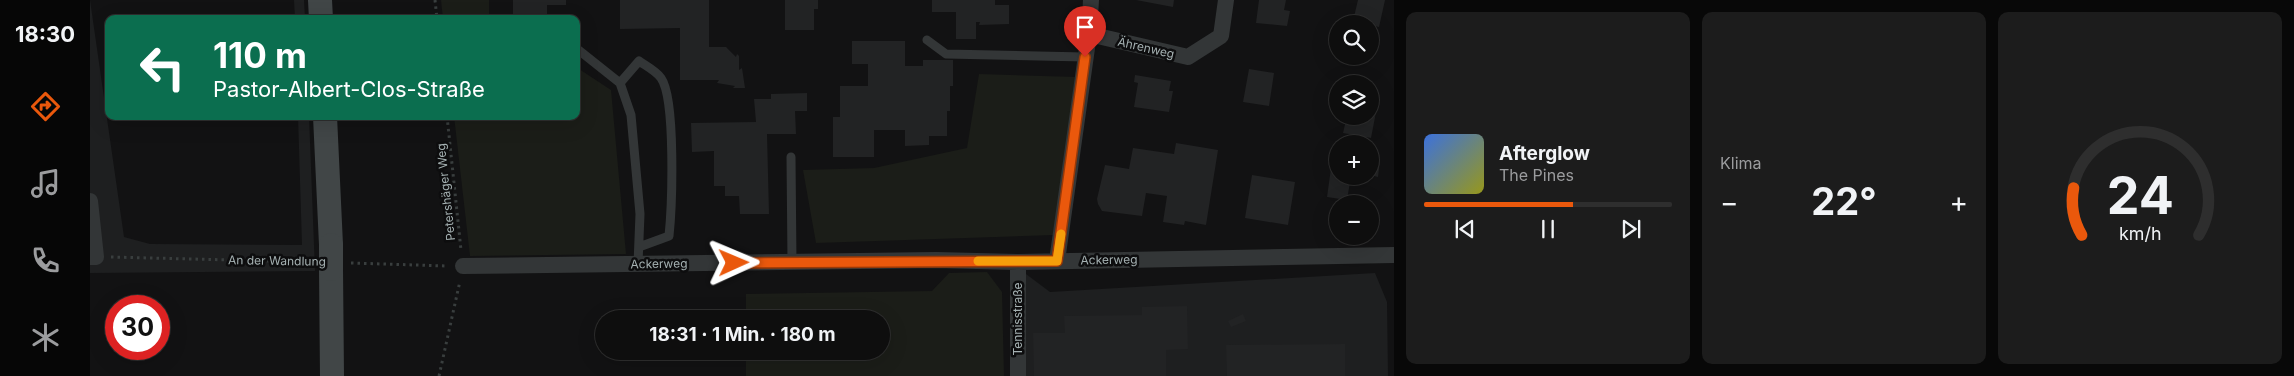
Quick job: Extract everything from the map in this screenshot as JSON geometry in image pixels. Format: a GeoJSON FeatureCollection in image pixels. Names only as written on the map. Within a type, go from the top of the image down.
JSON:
{"type":"FeatureCollection","features":[{"type":"Feature","properties":{"kind":"main road"},"geometry":{"type":"LineString","coordinates":[[320,0],[321,15]]}},
{"type":"Feature","properties":{"kind":"main road"},"geometry":{"type":"LineString","coordinates":[[325,120],[332,376]]}},
{"type":"Feature","properties":{"kind":"street"},"geometry":{"type":"LineString","coordinates":[[1057,261],[1089,34],[1091,0]]}},
{"type":"Feature","properties":{"kind":"street","name":"Ährenweg"},"geometry":{"type":"LineString","coordinates":[[1089,34],[1188,57],[1221,36],[1226,0]]}},
{"type":"Feature","properties":{"kind":"street"},"geometry":{"type":"LineString","coordinates":[[90,201],[93,257]]}},
{"type":"Feature","properties":{"kind":"street","name":"Ackerweg"},"geometry":{"type":"LineString","coordinates":[[463,266],[936,260],[1018,262],[1394,255]]}},
{"type":"Feature","properties":{"kind":"street","name":"Tennisstraße"},"geometry":{"type":"LineString","coordinates":[[1018,262],[1018,376]]}},
{"type":"Feature","properties":{"kind":"lane"},"geometry":{"type":"LineString","coordinates":[[927,40],[946,54],[1085,57]]}},
{"type":"Feature","properties":{"kind":"lane"},"geometry":{"type":"LineString","coordinates":[[580,51],[620,83],[631,115],[640,214],[638,264]]}},
{"type":"Feature","properties":{"kind":"lane"},"geometry":{"type":"LineString","coordinates":[[620,83],[639,61],[661,78],[669,98],[672,201],[669,236],[638,247]]}},
{"type":"Feature","properties":{"kind":"lane"},"geometry":{"type":"LineString","coordinates":[[790,156],[792,262]]}},
{"type":"Feature","properties":{"kind":"path"},"geometry":{"type":"LineString","coordinates":[[435,0],[437,15]]}},
{"type":"Feature","properties":{"kind":"path","name":"Petershäger Weg"},"geometry":{"type":"LineString","coordinates":[[439,376],[463,266],[447,120]]}},
{"type":"Feature","properties":{"kind":"path","name":"An der Wandlung"},"geometry":{"type":"LineString","coordinates":[[93,257],[330,260],[463,266]]}},
{"type":"Feature","properties":{"kind":"shaded area"},"geometry":{"type":"Polygon","coordinates":[[[90,0],[105,105],[105,120],[107,120],[124,237],[150,244],[302,245],[298,120],[309,120],[315,271],[90,273],[90,0]]]}},
{"type":"Feature","properties":{"kind":"shaded area"},"geometry":{"type":"Polygon","coordinates":[[[294,0],[304,0],[305,15],[295,15],[294,0]]]}},
{"type":"Feature","properties":{"kind":"shaded area"},"geometry":{"type":"Polygon","coordinates":[[[441,0],[489,0],[489,15],[443,15],[441,0]]]}},
{"type":"Feature","properties":{"kind":"shaded area"},"geometry":{"type":"Polygon","coordinates":[[[580,70],[611,90],[626,254],[470,256],[454,120],[580,120],[580,70]]]}},
{"type":"Feature","properties":{"kind":"shaded area"},"geometry":{"type":"Polygon","coordinates":[[[979,74],[1077,77],[1053,235],[816,243],[803,170],[874,168],[967,148],[979,74]]]}},
{"type":"Feature","properties":{"kind":"shaded area"},"geometry":{"type":"Polygon","coordinates":[[[1022,271],[1050,292],[1375,273],[1387,302],[1388,376],[1023,376],[1022,271]]]}},
{"type":"Feature","properties":{"kind":"shaded area"},"geometry":{"type":"Polygon","coordinates":[[[987,272],[1002,292],[1004,376],[746,376],[746,360],[890,360],[890,310],[746,310],[746,294],[932,291],[949,273],[987,272]]]}},
{"type":"Feature","properties":{"kind":"building"},"geometry":{"type":"Polygon","coordinates":[[[513,0],[566,0],[566,5],[547,5],[547,15],[513,15],[513,0]]]}},
{"type":"Feature","properties":{"kind":"building"},"geometry":{"type":"Polygon","coordinates":[[[620,0],[709,0],[709,47],[726,47],[736,57],[737,54],[739,56],[739,70],[742,68],[745,88],[733,88],[735,86],[717,83],[719,80],[680,80],[680,28],[620,29],[620,0]]]}},
{"type":"Feature","properties":{"kind":"building"},"geometry":{"type":"Polygon","coordinates":[[[785,0],[818,0],[818,9],[814,9],[814,30],[785,30],[785,0]]]}},
{"type":"Feature","properties":{"kind":"building"},"geometry":{"type":"Polygon","coordinates":[[[932,0],[995,0],[995,5],[1009,5],[1009,24],[979,25],[980,22],[976,22],[976,39],[956,39],[956,12],[932,12],[932,0]]]}},
{"type":"Feature","properties":{"kind":"building"},"geometry":{"type":"Polygon","coordinates":[[[1136,0],[1174,0],[1173,7],[1136,0]]]}},
{"type":"Feature","properties":{"kind":"building"},"geometry":{"type":"Polygon","coordinates":[[[1259,0],[1286,0],[1284,10],[1290,11],[1287,26],[1256,23],[1259,0]]]}},
{"type":"Feature","properties":{"kind":"building"},"geometry":{"type":"Polygon","coordinates":[[[1358,0],[1385,0],[1379,27],[1379,15],[1354,15],[1358,0]]]}},
{"type":"Feature","properties":{"kind":"building"},"geometry":{"type":"Polygon","coordinates":[[[852,41],[905,41],[905,66],[923,66],[923,60],[953,60],[953,86],[950,86],[950,111],[947,111],[947,136],[929,136],[929,145],[905,146],[905,130],[874,130],[874,157],[833,157],[833,117],[840,117],[840,86],[868,86],[868,64],[852,64],[852,41]]]}},
{"type":"Feature","properties":{"kind":"building"},"geometry":{"type":"Polygon","coordinates":[[[1249,69],[1274,73],[1269,106],[1243,102],[1249,69]]]}},
{"type":"Feature","properties":{"kind":"building"},"geometry":{"type":"Polygon","coordinates":[[[1135,75],[1171,81],[1169,91],[1173,91],[1169,112],[1134,107],[1138,83],[1134,82],[1135,75]]]}},
{"type":"Feature","properties":{"kind":"building"},"geometry":{"type":"Polygon","coordinates":[[[807,93],[807,111],[795,111],[796,134],[767,134],[769,214],[740,214],[739,196],[725,196],[725,186],[714,186],[714,151],[692,152],[691,123],[756,122],[754,99],[771,99],[771,94],[807,93]]]}},
{"type":"Feature","properties":{"kind":"building"},"geometry":{"type":"Polygon","coordinates":[[[1345,125],[1374,125],[1372,135],[1343,133],[1345,125]]]}},
{"type":"Feature","properties":{"kind":"building"},"geometry":{"type":"Polygon","coordinates":[[[1176,143],[1218,150],[1206,225],[1185,221],[1184,225],[1163,222],[1167,196],[1146,193],[1142,216],[1102,211],[1097,199],[1105,165],[1129,169],[1133,148],[1174,154],[1176,143]]]}},
{"type":"Feature","properties":{"kind":"building"},"geometry":{"type":"Polygon","coordinates":[[[1252,175],[1295,182],[1288,225],[1245,218],[1252,175]]]}},
{"type":"Feature","properties":{"kind":"building"},"geometry":{"type":"Polygon","coordinates":[[[1329,183],[1329,185],[1350,185],[1348,195],[1329,195],[1329,197],[1327,197],[1329,183]]]}},
{"type":"Feature","properties":{"kind":"building"},"geometry":{"type":"Polygon","coordinates":[[[1187,306],[1188,349],[1166,350],[1166,376],[1034,376],[1033,333],[1065,333],[1064,316],[1142,315],[1142,307],[1187,306]]]}},
{"type":"Feature","properties":{"kind":"building"},"geometry":{"type":"Polygon","coordinates":[[[1243,314],[1246,321],[1231,327],[1228,321],[1243,314]]]}},
{"type":"Feature","properties":{"kind":"building"},"geometry":{"type":"Polygon","coordinates":[[[1345,344],[1345,376],[1227,376],[1226,345],[1345,344]]]}},
{"type":"Feature","properties":{"kind":"slow traffic"},"geometry":{"type":"LineString","coordinates":[[978,261],[1057,261],[1061,234]]}},
{"type":"Feature","properties":{"kind":"route"},"geometry":{"type":"LineString","coordinates":[[734,263],[936,260],[1057,261],[1085,57]]}}]}
